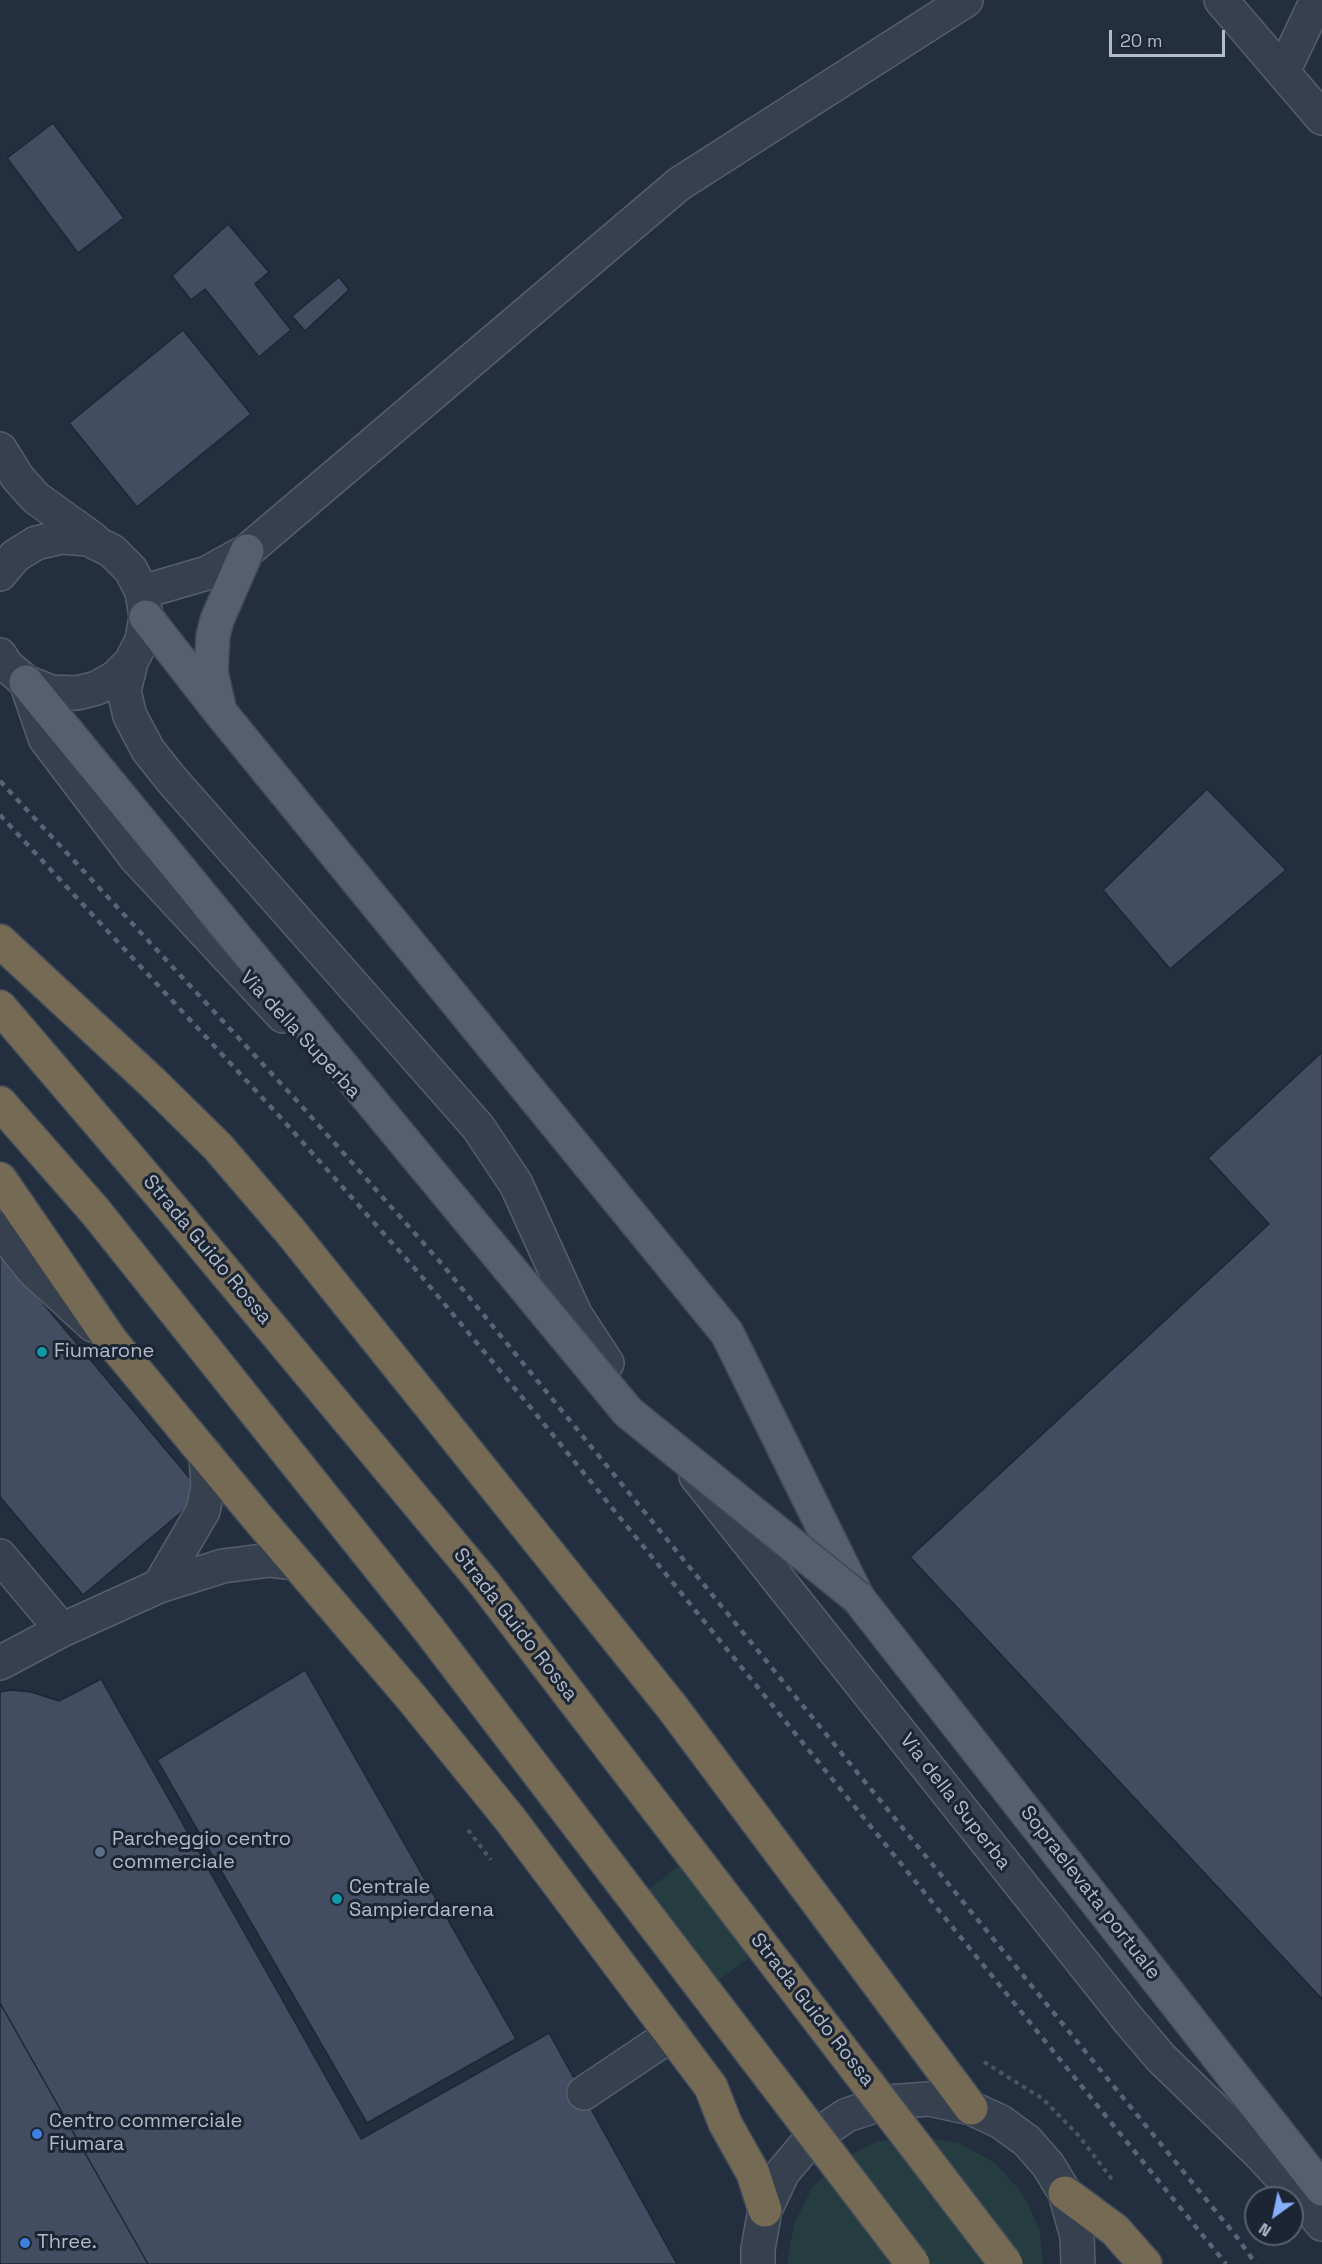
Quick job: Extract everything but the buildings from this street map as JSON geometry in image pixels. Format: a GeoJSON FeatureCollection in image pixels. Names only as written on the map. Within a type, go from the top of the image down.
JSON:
{"type":"FeatureCollection","features":[{"type":"Feature","properties":{"kind":"highway"},"geometry":{"type":"LineString","coordinates":[[0,941],[153,1083],[218,1147],[290,1231],[672,1707],[971,2108]]}},
{"type":"Feature","properties":{"kind":"highway","name":"Strada Guido Rossa"},"geometry":{"type":"LineString","coordinates":[[0,1007],[171,1207],[485,1584],[1006,2264]]}},
{"type":"Feature","properties":{"kind":"highway"},"geometry":{"type":"LineString","coordinates":[[0,1103],[95,1211],[427,1627],[912,2264]]}},
{"type":"Feature","properties":{"kind":"highway"},"geometry":{"type":"LineString","coordinates":[[0,1179],[112,1342],[411,1697],[510,1819],[672,2034],[711,2087],[725,2123],[753,2173],[765,2210]]}},
{"type":"Feature","properties":{"kind":"highway"},"geometry":{"type":"LineString","coordinates":[[1065,2193],[1115,2230],[1145,2264]]}},
{"type":"Feature","properties":{"kind":"main road"},"geometry":{"type":"LineString","coordinates":[[220,712],[211,672],[213,636],[217,620],[247,550]]}},
{"type":"Feature","properties":{"kind":"main road"},"geometry":{"type":"LineString","coordinates":[[144,604],[220,712],[727,1333],[858,1598]]}},
{"type":"Feature","properties":{"kind":"main road"},"geometry":{"type":"LineString","coordinates":[[26,682],[628,1412],[858,1598]]}},
{"type":"Feature","properties":{"kind":"main road","name":"Sopraelevata portuale"},"geometry":{"type":"LineString","coordinates":[[858,1598],[1322,2189]]}},
{"type":"Feature","properties":{"kind":"street"},"geometry":{"type":"LineString","coordinates":[[144,604],[247,550],[679,184],[966,0]]}},
{"type":"Feature","properties":{"kind":"street"},"geometry":{"type":"LineString","coordinates":[[1221,0],[1322,118]]}},
{"type":"Feature","properties":{"kind":"street"},"geometry":{"type":"LineString","coordinates":[[1283,72],[1317,0]]}},
{"type":"Feature","properties":{"kind":"street"},"geometry":{"type":"LineString","coordinates":[[0,449],[18,478],[36,498],[112,551],[131,570],[144,604],[142,640],[131,662],[116,677],[97,688],[77,693],[51,692],[26,682],[6,665],[0,655]]}},
{"type":"Feature","properties":{"kind":"street"},"geometry":{"type":"LineString","coordinates":[[0,574],[15,556],[36,543],[62,537],[88,539],[112,551]]}},
{"type":"Feature","properties":{"kind":"street","name":"Via della Superba"},"geometry":{"type":"LineString","coordinates":[[131,662],[124,691],[130,716],[148,750],[478,1127],[516,1184],[575,1314],[607,1364]]}},
{"type":"Feature","properties":{"kind":"street","name":"Via della Superba"},"geometry":{"type":"LineString","coordinates":[[26,682],[45,738],[136,858],[508,1261],[607,1364],[1127,2018],[1161,2058],[1296,2192],[1322,2224]]}},
{"type":"Feature","properties":{"kind":"street"},"geometry":{"type":"LineString","coordinates":[[0,1229],[34,1271],[112,1342]]}},
{"type":"Feature","properties":{"kind":"street"},"geometry":{"type":"LineString","coordinates":[[159,1586],[203,1512],[208,1487],[206,1455]]}},
{"type":"Feature","properties":{"kind":"street"},"geometry":{"type":"LineString","coordinates":[[0,1556],[62,1630]]}},
{"type":"Feature","properties":{"kind":"street"},"geometry":{"type":"LineString","coordinates":[[0,1663],[62,1630],[159,1586],[222,1566],[270,1560],[296,1563]]}},
{"type":"Feature","properties":{"kind":"street"},"geometry":{"type":"LineString","coordinates":[[584,2093],[672,2034]]}},
{"type":"Feature","properties":{"kind":"street"},"geometry":{"type":"LineString","coordinates":[[758,2264],[758,2249],[765,2210],[783,2172],[811,2139],[847,2115],[887,2102],[929,2099],[971,2108],[1000,2122],[1027,2141],[1048,2165],[1065,2193],[1077,2236],[1078,2264]]}},
{"type":"Feature","properties":{"kind":"path"},"geometry":{"type":"LineString","coordinates":[[461,1821],[497,1867]]}},
{"type":"Feature","properties":{"kind":"green space"},"geometry":{"type":"Polygon","coordinates":[[[696,1853],[767,1945],[711,1986],[641,1895],[696,1853]]]}},
{"type":"Feature","properties":{"kind":"green space"},"geometry":{"type":"Polygon","coordinates":[[[919,2136],[959,2143],[995,2163],[1023,2194],[1040,2231],[1043,2264],[787,2264],[794,2224],[812,2188],[841,2159],[878,2141],[919,2136]]]}},
{"type":"Feature","properties":{"kind":"railway"},"geometry":{"type":"LineString","coordinates":[[0,781],[298,1102],[442,1264],[1236,2236],[1256,2264]]}},
{"type":"Feature","properties":{"kind":"railway"},"geometry":{"type":"LineString","coordinates":[[0,815],[282,1119],[417,1271],[531,1408],[1226,2264]]}},
{"type":"Feature","properties":{"kind":"place","name":"Fiumarone"},"geometry":{"type":"Point","coordinates":[42,1352]}},
{"type":"Feature","properties":{"kind":"place","name":"Parcheggio centro commerciale"},"geometry":{"type":"Point","coordinates":[100,1852]}},
{"type":"Feature","properties":{"kind":"place","name":"Centrale Sampierdarena"},"geometry":{"type":"Point","coordinates":[337,1899]}},
{"type":"Feature","properties":{"kind":"place","name":"Centro commerciale Fiumara"},"geometry":{"type":"Point","coordinates":[37,2134]}},
{"type":"Feature","properties":{"kind":"place","name":"Three."},"geometry":{"type":"Point","coordinates":[25,2243]}}]}
